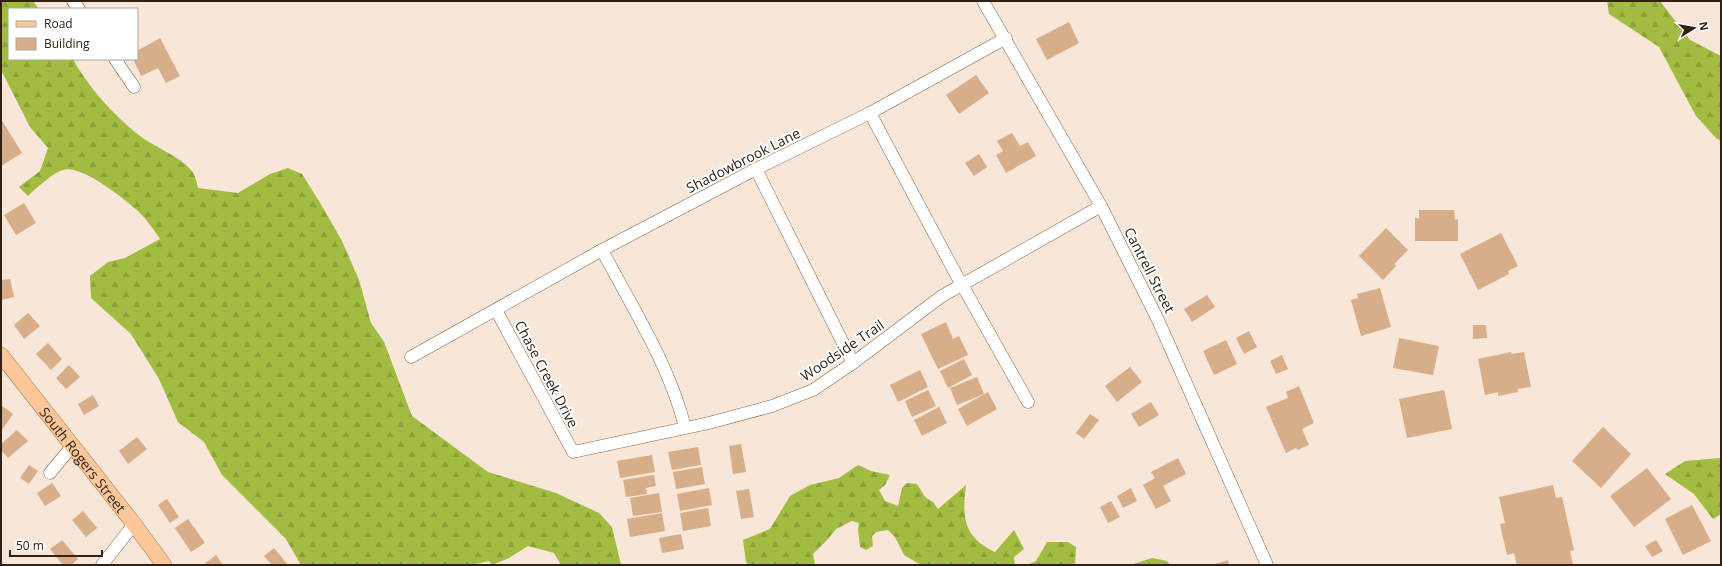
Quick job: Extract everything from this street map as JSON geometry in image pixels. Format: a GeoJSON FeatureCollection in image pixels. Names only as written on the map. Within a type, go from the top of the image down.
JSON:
{"type":"FeatureCollection","features":[{"type":"Feature","properties":{"kind":"main road","name":"South Rogers Street"},"geometry":{"type":"LineString","coordinates":[[1,355],[134,524],[164,565]]}},
{"type":"Feature","properties":{"kind":"street","name":"Cantrell Street"},"geometry":{"type":"LineString","coordinates":[[983,1],[1006,38],[1101,206],[1158,320],[1267,565]]}},
{"type":"Feature","properties":{"kind":"street","name":"Shadowbrook Lane"},"geometry":{"type":"LineString","coordinates":[[411,357],[602,250],[756,169],[870,113],[1006,38]]}},
{"type":"Feature","properties":{"kind":"street"},"geometry":{"type":"LineString","coordinates":[[116,60],[134,87]]}},
{"type":"Feature","properties":{"kind":"street"},"geometry":{"type":"LineString","coordinates":[[870,113],[962,284],[1028,402]]}},
{"type":"Feature","properties":{"kind":"street"},"geometry":{"type":"LineString","coordinates":[[756,169],[854,363]]}},
{"type":"Feature","properties":{"kind":"street","name":"Woodside Trail"},"geometry":{"type":"LineString","coordinates":[[572,452],[709,423],[772,406],[813,390],[854,363],[942,296],[1101,206]]}},
{"type":"Feature","properties":{"kind":"street"},"geometry":{"type":"LineString","coordinates":[[602,250],[664,368],[682,414],[685,427]]}},
{"type":"Feature","properties":{"kind":"street","name":"Chase Creek Drive"},"geometry":{"type":"LineString","coordinates":[[496,310],[572,452]]}},
{"type":"Feature","properties":{"kind":"street"},"geometry":{"type":"LineString","coordinates":[[50,473],[73,446]]}},
{"type":"Feature","properties":{"kind":"street"},"geometry":{"type":"LineString","coordinates":[[102,565],[134,524]]}},
{"type":"Feature","properties":{"kind":"green space"},"geometry":{"type":"Polygon","coordinates":[[[1,1],[33,1],[38,8],[8,8],[8,60],[74,60],[86,80],[109,108],[136,133],[186,165],[192,171],[198,188],[238,193],[270,174],[288,168],[302,174],[342,241],[359,280],[371,323],[384,342],[412,416],[488,472],[556,493],[599,513],[612,527],[621,565],[561,565],[554,553],[528,546],[509,558],[492,565],[489,561],[471,565],[301,565],[286,539],[222,475],[204,442],[178,422],[159,379],[131,334],[91,298],[90,276],[108,262],[125,258],[160,239],[139,212],[103,184],[81,172],[71,170],[59,171],[28,196],[19,187],[40,171],[48,148],[30,127],[1,70],[1,1]]]}},
{"type":"Feature","properties":{"kind":"green space"},"geometry":{"type":"Polygon","coordinates":[[[1607,1],[1660,1],[1690,40],[1721,56],[1721,141],[1716,138],[1696,116],[1659,47],[1609,14],[1607,1]]]}},
{"type":"Feature","properties":{"kind":"green space"},"geometry":{"type":"Polygon","coordinates":[[[1721,458],[1721,514],[1713,519],[1694,494],[1665,474],[1685,461],[1721,458]]]}},
{"type":"Feature","properties":{"kind":"green space"},"geometry":{"type":"Polygon","coordinates":[[[858,465],[871,471],[890,475],[885,485],[879,490],[885,501],[898,506],[902,488],[907,483],[917,484],[925,497],[933,502],[938,509],[966,485],[964,507],[967,525],[971,533],[976,540],[995,552],[1014,530],[1024,549],[1014,557],[1015,565],[921,565],[904,555],[895,537],[888,530],[876,532],[872,536],[873,546],[866,550],[860,547],[858,530],[859,523],[852,521],[836,529],[813,554],[815,565],[749,565],[746,562],[743,540],[770,529],[790,496],[810,485],[839,478],[858,465]]]}},
{"type":"Feature","properties":{"kind":"green space"},"geometry":{"type":"Polygon","coordinates":[[[1047,542],[1068,542],[1076,547],[1075,565],[1027,565],[1036,561],[1047,542]]]}},
{"type":"Feature","properties":{"kind":"green space"},"geometry":{"type":"Polygon","coordinates":[[[1152,558],[1167,561],[1170,565],[1130,565],[1152,558]]]}},
{"type":"Feature","properties":{"kind":"building"},"geometry":{"type":"Polygon","coordinates":[[[1069,22],[1079,43],[1047,60],[1036,39],[1069,22]]]}},
{"type":"Feature","properties":{"kind":"building"},"geometry":{"type":"Polygon","coordinates":[[[160,38],[180,76],[166,83],[158,68],[141,76],[133,60],[138,60],[138,50],[160,38]]]}},
{"type":"Feature","properties":{"kind":"building"},"geometry":{"type":"Polygon","coordinates":[[[976,75],[989,93],[959,114],[946,95],[976,75]]]}},
{"type":"Feature","properties":{"kind":"building"},"geometry":{"type":"Polygon","coordinates":[[[1,119],[22,153],[1,166],[1,119]]]}},
{"type":"Feature","properties":{"kind":"building"},"geometry":{"type":"Polygon","coordinates":[[[1012,133],[1020,146],[1028,142],[1036,156],[1006,173],[996,155],[1003,151],[997,141],[1012,133]]]}},
{"type":"Feature","properties":{"kind":"building"},"geometry":{"type":"Polygon","coordinates":[[[979,154],[987,167],[974,176],[965,163],[979,154]]]}},
{"type":"Feature","properties":{"kind":"building"},"geometry":{"type":"Polygon","coordinates":[[[24,203],[36,223],[16,235],[4,215],[24,203]]]}},
{"type":"Feature","properties":{"kind":"building"},"geometry":{"type":"Polygon","coordinates":[[[1419,210],[1454,210],[1455,220],[1458,219],[1458,241],[1415,241],[1415,218],[1419,218],[1419,210]]]}},
{"type":"Feature","properties":{"kind":"building"},"geometry":{"type":"Polygon","coordinates":[[[1386,228],[1408,250],[1394,264],[1396,266],[1383,280],[1359,256],[1386,228]]]}},
{"type":"Feature","properties":{"kind":"building"},"geometry":{"type":"Polygon","coordinates":[[[1501,233],[1518,266],[1508,271],[1509,274],[1478,290],[1460,254],[1501,233]]]}},
{"type":"Feature","properties":{"kind":"building"},"geometry":{"type":"Polygon","coordinates":[[[10,279],[14,297],[1,300],[1,280],[10,279]]]}},
{"type":"Feature","properties":{"kind":"building"},"geometry":{"type":"Polygon","coordinates":[[[1380,288],[1391,327],[1361,336],[1351,300],[1358,298],[1357,294],[1380,288]]]}},
{"type":"Feature","properties":{"kind":"building"},"geometry":{"type":"Polygon","coordinates":[[[1207,295],[1215,307],[1192,322],[1184,309],[1207,295]]]}},
{"type":"Feature","properties":{"kind":"building"},"geometry":{"type":"Polygon","coordinates":[[[28,313],[40,326],[24,339],[14,325],[28,313]]]}},
{"type":"Feature","properties":{"kind":"building"},"geometry":{"type":"Polygon","coordinates":[[[946,322],[953,339],[959,336],[968,355],[938,369],[921,334],[946,322]]]}},
{"type":"Feature","properties":{"kind":"building"},"geometry":{"type":"Polygon","coordinates":[[[1473,325],[1486,325],[1487,338],[1473,339],[1473,325]]]}},
{"type":"Feature","properties":{"kind":"building"},"geometry":{"type":"Polygon","coordinates":[[[1249,331],[1257,347],[1244,354],[1236,338],[1249,331]]]}},
{"type":"Feature","properties":{"kind":"building"},"geometry":{"type":"Polygon","coordinates":[[[1399,338],[1439,346],[1433,375],[1393,368],[1399,338]]]}},
{"type":"Feature","properties":{"kind":"building"},"geometry":{"type":"Polygon","coordinates":[[[1226,340],[1237,364],[1214,375],[1203,351],[1226,340]]]}},
{"type":"Feature","properties":{"kind":"building"},"geometry":{"type":"Polygon","coordinates":[[[48,343],[62,359],[51,370],[36,354],[48,343]]]}},
{"type":"Feature","properties":{"kind":"building"},"geometry":{"type":"Polygon","coordinates":[[[1511,352],[1512,354],[1524,352],[1531,387],[1518,389],[1518,392],[1498,396],[1498,392],[1485,395],[1478,359],[1511,352]]]}},
{"type":"Feature","properties":{"kind":"building"},"geometry":{"type":"Polygon","coordinates":[[[1282,355],[1288,369],[1276,374],[1270,361],[1282,355]]]}},
{"type":"Feature","properties":{"kind":"building"},"geometry":{"type":"Polygon","coordinates":[[[964,359],[972,375],[948,388],[940,371],[964,359]]]}},
{"type":"Feature","properties":{"kind":"building"},"geometry":{"type":"Polygon","coordinates":[[[69,365],[80,377],[66,389],[56,378],[69,365]]]}},
{"type":"Feature","properties":{"kind":"building"},"geometry":{"type":"Polygon","coordinates":[[[1130,367],[1142,382],[1117,402],[1105,386],[1130,367]]]}},
{"type":"Feature","properties":{"kind":"building"},"geometry":{"type":"Polygon","coordinates":[[[920,370],[928,387],[898,402],[890,385],[920,370]]]}},
{"type":"Feature","properties":{"kind":"building"},"geometry":{"type":"Polygon","coordinates":[[[977,377],[984,394],[957,405],[950,388],[977,377]]]}},
{"type":"Feature","properties":{"kind":"building"},"geometry":{"type":"Polygon","coordinates":[[[1299,386],[1314,423],[1302,429],[1309,445],[1297,450],[1296,448],[1286,453],[1266,407],[1288,398],[1286,392],[1299,386]]]}},
{"type":"Feature","properties":{"kind":"building"},"geometry":{"type":"Polygon","coordinates":[[[928,390],[936,406],[912,417],[905,401],[928,390]]]}},
{"type":"Feature","properties":{"kind":"building"},"geometry":{"type":"Polygon","coordinates":[[[1444,390],[1452,429],[1407,438],[1399,399],[1444,390]]]}},
{"type":"Feature","properties":{"kind":"building"},"geometry":{"type":"Polygon","coordinates":[[[988,392],[997,409],[967,426],[958,409],[988,392]]]}},
{"type":"Feature","properties":{"kind":"building"},"geometry":{"type":"Polygon","coordinates":[[[93,395],[99,406],[84,415],[78,404],[93,395]]]}},
{"type":"Feature","properties":{"kind":"building"},"geometry":{"type":"Polygon","coordinates":[[[1151,402],[1159,415],[1139,427],[1131,414],[1151,402]]]}},
{"type":"Feature","properties":{"kind":"building"},"geometry":{"type":"Polygon","coordinates":[[[2,406],[13,414],[1,431],[1,407],[2,406]]]}},
{"type":"Feature","properties":{"kind":"building"},"geometry":{"type":"Polygon","coordinates":[[[939,407],[947,423],[922,436],[914,420],[939,407]]]}},
{"type":"Feature","properties":{"kind":"building"},"geometry":{"type":"Polygon","coordinates":[[[1090,414],[1099,420],[1084,439],[1076,433],[1090,414]]]}},
{"type":"Feature","properties":{"kind":"building"},"geometry":{"type":"Polygon","coordinates":[[[1603,427],[1631,454],[1601,488],[1572,461],[1603,427]]]}},
{"type":"Feature","properties":{"kind":"building"},"geometry":{"type":"Polygon","coordinates":[[[17,430],[28,441],[8,458],[1,450],[1,444],[17,430]]]}},
{"type":"Feature","properties":{"kind":"building"},"geometry":{"type":"Polygon","coordinates":[[[137,437],[147,449],[128,464],[119,451],[137,437]]]}},
{"type":"Feature","properties":{"kind":"building"},"geometry":{"type":"Polygon","coordinates":[[[741,444],[746,472],[733,474],[729,446],[741,444]]]}},
{"type":"Feature","properties":{"kind":"building"},"geometry":{"type":"Polygon","coordinates":[[[698,447],[701,465],[672,470],[668,452],[698,447]]]}},
{"type":"Feature","properties":{"kind":"building"},"geometry":{"type":"Polygon","coordinates":[[[652,455],[655,472],[620,478],[617,461],[652,455]]]}},
{"type":"Feature","properties":{"kind":"building"},"geometry":{"type":"Polygon","coordinates":[[[1178,458],[1186,474],[1163,486],[1171,501],[1156,509],[1143,485],[1155,478],[1151,472],[1178,458]]]}},
{"type":"Feature","properties":{"kind":"building"},"geometry":{"type":"Polygon","coordinates":[[[29,465],[38,471],[29,484],[20,478],[29,465]]]}},
{"type":"Feature","properties":{"kind":"building"},"geometry":{"type":"Polygon","coordinates":[[[702,467],[705,484],[676,489],[673,472],[702,467]]]}},
{"type":"Feature","properties":{"kind":"building"},"geometry":{"type":"Polygon","coordinates":[[[1647,468],[1671,499],[1634,527],[1610,496],[1647,468]]]}},
{"type":"Feature","properties":{"kind":"building"},"geometry":{"type":"Polygon","coordinates":[[[654,475],[656,486],[646,488],[647,494],[626,497],[623,480],[654,475]]]}},
{"type":"Feature","properties":{"kind":"building"},"geometry":{"type":"Polygon","coordinates":[[[52,483],[61,496],[45,506],[37,493],[52,483]]]}},
{"type":"Feature","properties":{"kind":"building"},"geometry":{"type":"Polygon","coordinates":[[[1553,485],[1556,498],[1562,497],[1574,550],[1570,551],[1573,565],[1517,565],[1514,553],[1507,555],[1500,524],[1505,523],[1499,497],[1553,485]]]}},
{"type":"Feature","properties":{"kind":"building"},"geometry":{"type":"Polygon","coordinates":[[[709,488],[712,505],[680,511],[677,494],[709,488]]]}},
{"type":"Feature","properties":{"kind":"building"},"geometry":{"type":"Polygon","coordinates":[[[1131,488],[1137,501],[1123,508],[1117,496],[1131,488]]]}},
{"type":"Feature","properties":{"kind":"building"},"geometry":{"type":"Polygon","coordinates":[[[749,489],[754,517],[741,519],[736,491],[749,489]]]}},
{"type":"Feature","properties":{"kind":"building"},"geometry":{"type":"Polygon","coordinates":[[[659,493],[662,512],[633,516],[630,498],[659,493]]]}},
{"type":"Feature","properties":{"kind":"building"},"geometry":{"type":"Polygon","coordinates":[[[167,499],[179,517],[170,523],[158,505],[167,499]]]}},
{"type":"Feature","properties":{"kind":"building"},"geometry":{"type":"Polygon","coordinates":[[[1111,501],[1120,517],[1108,523],[1100,507],[1111,501]]]}},
{"type":"Feature","properties":{"kind":"building"},"geometry":{"type":"Polygon","coordinates":[[[1692,505],[1711,541],[1683,555],[1665,519],[1692,505]]]}},
{"type":"Feature","properties":{"kind":"building"},"geometry":{"type":"Polygon","coordinates":[[[708,508],[711,526],[683,531],[680,513],[708,508]]]}},
{"type":"Feature","properties":{"kind":"building"},"geometry":{"type":"Polygon","coordinates":[[[83,511],[97,528],[86,537],[72,520],[83,511]]]}},
{"type":"Feature","properties":{"kind":"building"},"geometry":{"type":"Polygon","coordinates":[[[662,513],[665,531],[630,537],[627,519],[662,513]]]}},
{"type":"Feature","properties":{"kind":"building"},"geometry":{"type":"Polygon","coordinates":[[[188,519],[205,543],[191,552],[175,528],[188,519]]]}},
{"type":"Feature","properties":{"kind":"building"},"geometry":{"type":"Polygon","coordinates":[[[681,534],[684,549],[662,553],[659,538],[681,534]]]}},
{"type":"Feature","properties":{"kind":"building"},"geometry":{"type":"Polygon","coordinates":[[[62,540],[78,559],[71,565],[63,565],[50,549],[62,540]]]}},
{"type":"Feature","properties":{"kind":"building"},"geometry":{"type":"Polygon","coordinates":[[[1656,540],[1663,551],[1652,557],[1645,546],[1656,540]]]}},
{"type":"Feature","properties":{"kind":"building"},"geometry":{"type":"Polygon","coordinates":[[[274,548],[288,565],[272,565],[264,556],[274,548]]]}},
{"type":"Feature","properties":{"kind":"building"},"geometry":{"type":"Polygon","coordinates":[[[216,555],[223,565],[203,565],[216,555]]]}},
{"type":"Feature","properties":{"kind":"building"},"geometry":{"type":"Polygon","coordinates":[[[1228,560],[1229,565],[1212,565],[1228,560]]]}}]}
